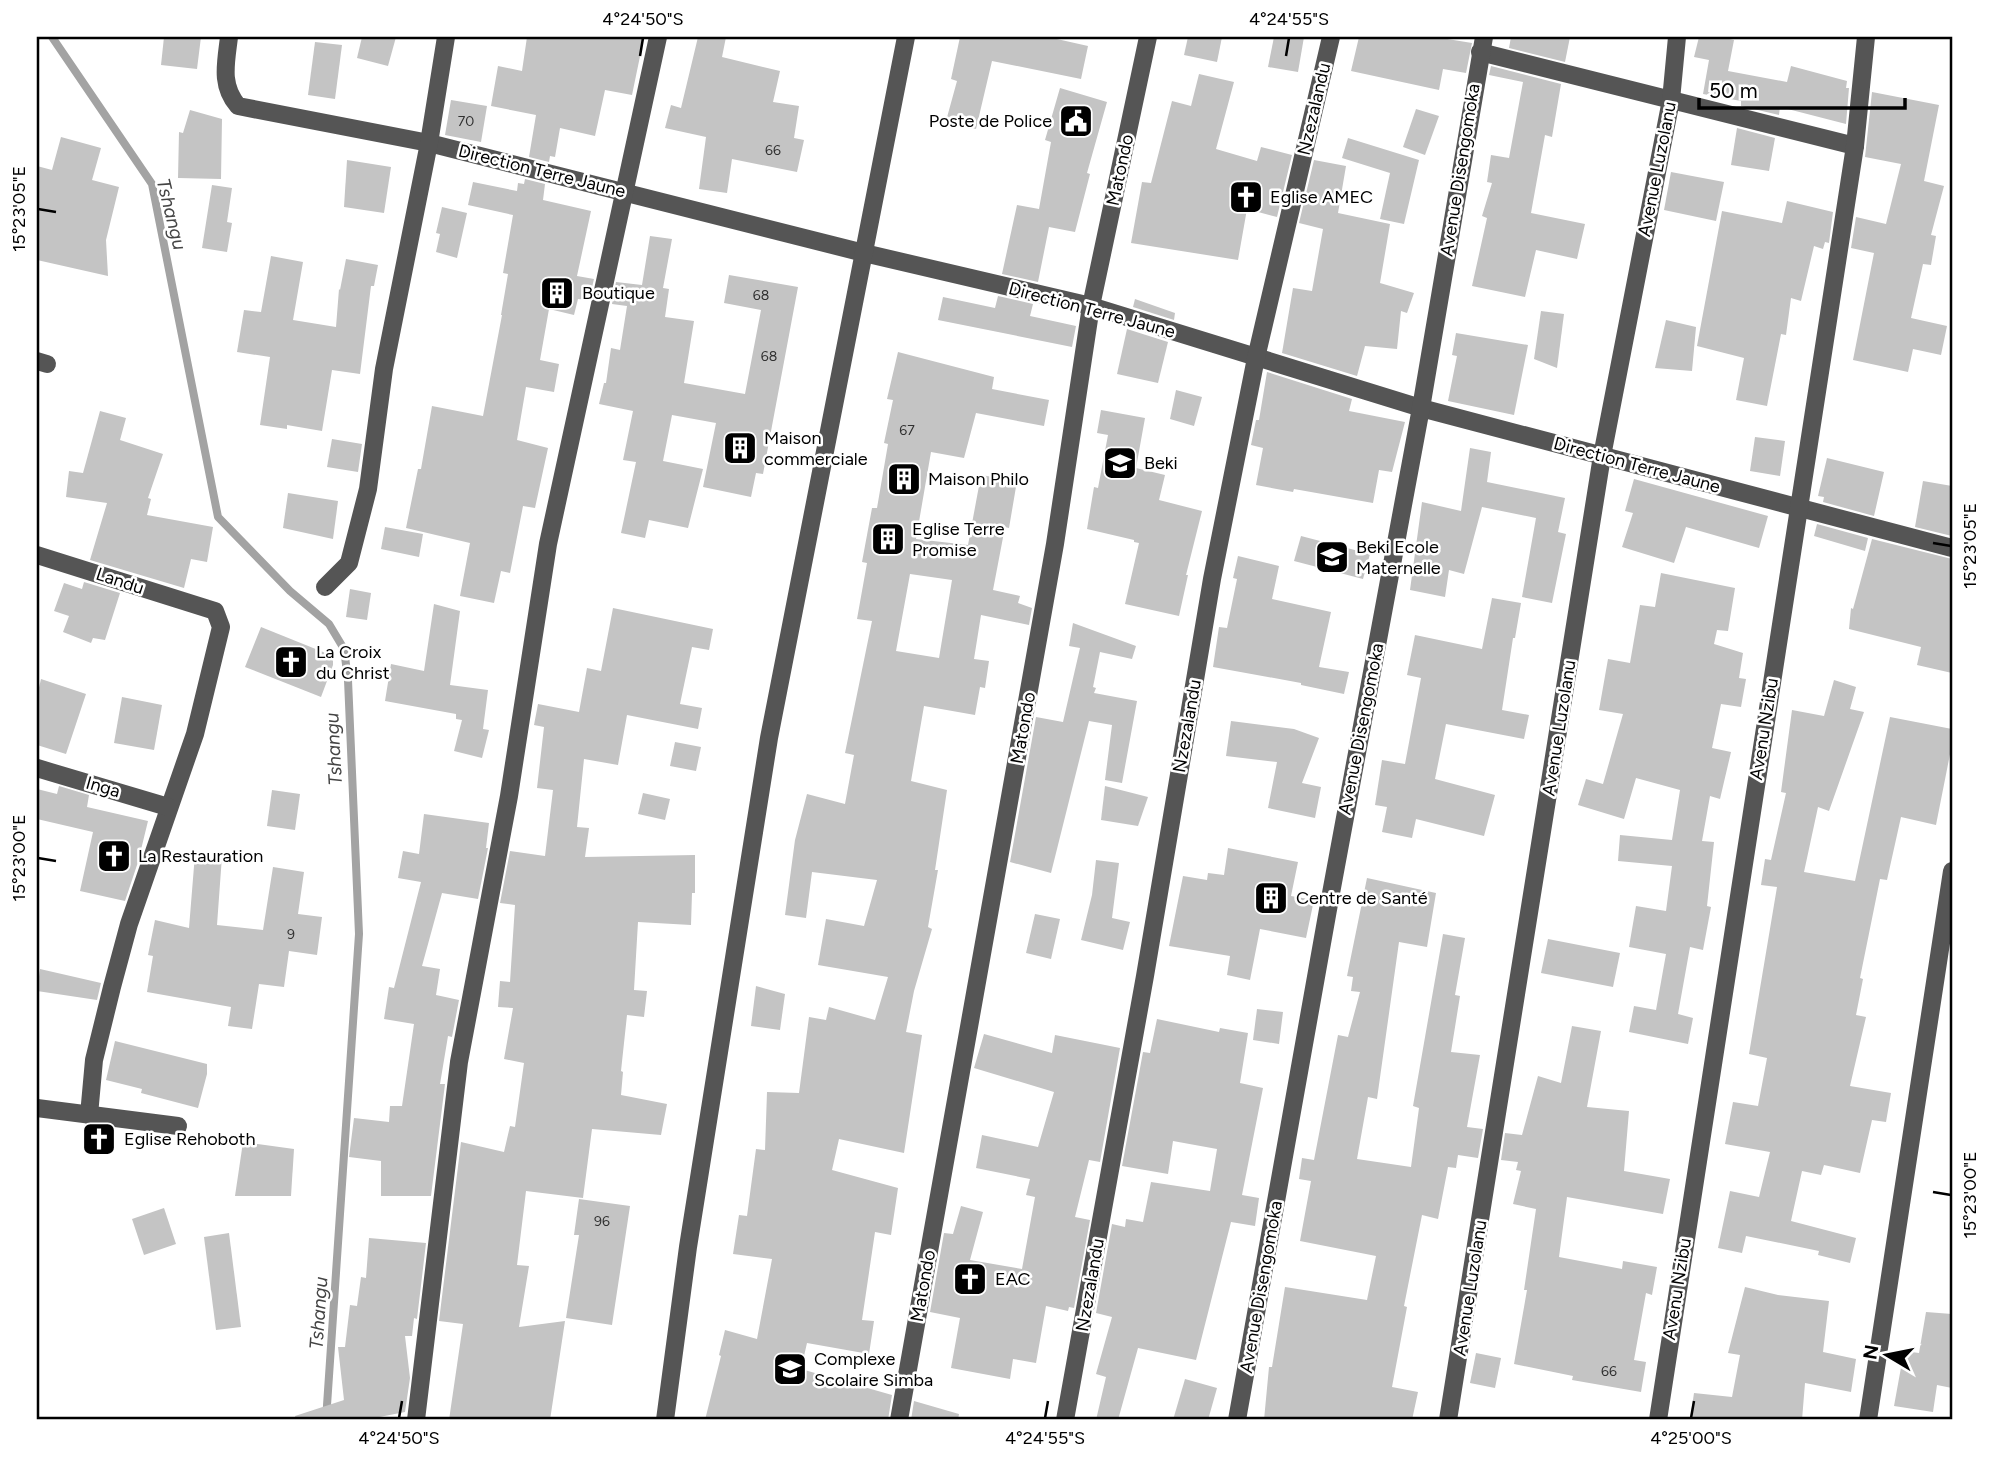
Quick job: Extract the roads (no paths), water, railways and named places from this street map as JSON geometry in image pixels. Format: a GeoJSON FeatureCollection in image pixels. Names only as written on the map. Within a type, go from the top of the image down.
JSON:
{"type":"FeatureCollection","features":[{"type":"Feature","properties":{"kind":"street","name":"Direction Terre Jaune"},"geometry":{"type":"LineString","coordinates":[[229,37],[224,72],[228,94],[238,106],[429,143],[864,253],[1091,306],[1421,408],[1952,548]]}},
{"type":"Feature","properties":{"kind":"street"},"geometry":{"type":"LineString","coordinates":[[325,587],[349,563],[368,489],[384,369],[429,143],[446,37]]}},
{"type":"Feature","properties":{"kind":"street"},"geometry":{"type":"LineString","coordinates":[[416,1420],[458,1062],[509,796],[548,544],[657,37]]}},
{"type":"Feature","properties":{"kind":"street"},"geometry":{"type":"LineString","coordinates":[[665,1420],[688,1247],[769,738],[906,37]]}},
{"type":"Feature","properties":{"kind":"street","name":"Matondo"},"geometry":{"type":"LineString","coordinates":[[899,1420],[1053,558],[1091,306],[1149,37]]}},
{"type":"Feature","properties":{"kind":"street","name":"Nzezalandu"},"geometry":{"type":"LineString","coordinates":[[1065,1420],[1145,976],[1212,579],[1256,358],[1332,37]]}},
{"type":"Feature","properties":{"kind":"street","name":"Avenue Luzolanu"},"geometry":{"type":"LineString","coordinates":[[1448,1420],[1602,456],[1671,100],[1677,37]]}},
{"type":"Feature","properties":{"kind":"street","name":"Avenu Nzibu"},"geometry":{"type":"LineString","coordinates":[[1658,1420],[1855,146],[1866,37]]}},
{"type":"Feature","properties":{"kind":"street"},"geometry":{"type":"LineString","coordinates":[[1482,44],[1671,100],[1855,146]]}},
{"type":"Feature","properties":{"kind":"street","name":"Avenue Disengomoka"},"geometry":{"type":"LineString","coordinates":[[1237,1420],[1421,408],[1482,44]]}},
{"type":"Feature","properties":{"kind":"street","name":"Landu"},"geometry":{"type":"LineString","coordinates":[[37,555],[215,611],[221,627],[195,734],[168,807]]}},
{"type":"Feature","properties":{"kind":"street","name":"Inga"},"geometry":{"type":"LineString","coordinates":[[37,768],[168,807]]}},
{"type":"Feature","properties":{"kind":"street"},"geometry":{"type":"LineString","coordinates":[[89,1115],[94,1060],[112,987],[129,924],[168,807]]}},
{"type":"Feature","properties":{"kind":"street"},"geometry":{"type":"LineString","coordinates":[[1868,1420],[1952,871]]}},
{"type":"Feature","properties":{"kind":"street"},"geometry":{"type":"LineString","coordinates":[[37,1108],[178,1126]]}},
{"type":"Feature","properties":{"kind":"waterway","name":"Tshangu"},"geometry":{"type":"LineString","coordinates":[[52,37],[152,184],[218,517],[290,591],[329,624],[344,649],[348,680],[359,934],[326,1420]]}},
{"type":"Feature","properties":{"kind":"place","name":"Poste de Police"},"geometry":{"type":"Point","coordinates":[1076,121]}},
{"type":"Feature","properties":{"kind":"place","name":"Eglise AMEC"},"geometry":{"type":"Point","coordinates":[1246,197]}},
{"type":"Feature","properties":{"kind":"place","name":"Boutique"},"geometry":{"type":"Point","coordinates":[557,293]}},
{"type":"Feature","properties":{"kind":"place","name":"Maison commerciale"},"geometry":{"type":"Point","coordinates":[740,448]}},
{"type":"Feature","properties":{"kind":"place","name":"Beki"},"geometry":{"type":"Point","coordinates":[1120,463]}},
{"type":"Feature","properties":{"kind":"place","name":"Maison Philo"},"geometry":{"type":"Point","coordinates":[904,479]}},
{"type":"Feature","properties":{"kind":"place","name":"Eglise Terre Promise"},"geometry":{"type":"Point","coordinates":[888,539]}},
{"type":"Feature","properties":{"kind":"place","name":"Beki Ecole Maternelle"},"geometry":{"type":"Point","coordinates":[1332,557]}},
{"type":"Feature","properties":{"kind":"place","name":"La Croix du Christ"},"geometry":{"type":"Point","coordinates":[291,662]}},
{"type":"Feature","properties":{"kind":"place","name":"La Restauration"},"geometry":{"type":"Point","coordinates":[114,856]}},
{"type":"Feature","properties":{"kind":"place","name":"Centre de Santé"},"geometry":{"type":"Point","coordinates":[1271,898]}},
{"type":"Feature","properties":{"kind":"place","name":"Eglise Rehoboth"},"geometry":{"type":"Point","coordinates":[99,1139]}},
{"type":"Feature","properties":{"kind":"place","name":"EAC"},"geometry":{"type":"Point","coordinates":[970,1279]}},
{"type":"Feature","properties":{"kind":"place","name":"Complexe Scolaire Simba"},"geometry":{"type":"Point","coordinates":[790,1369]}}]}
